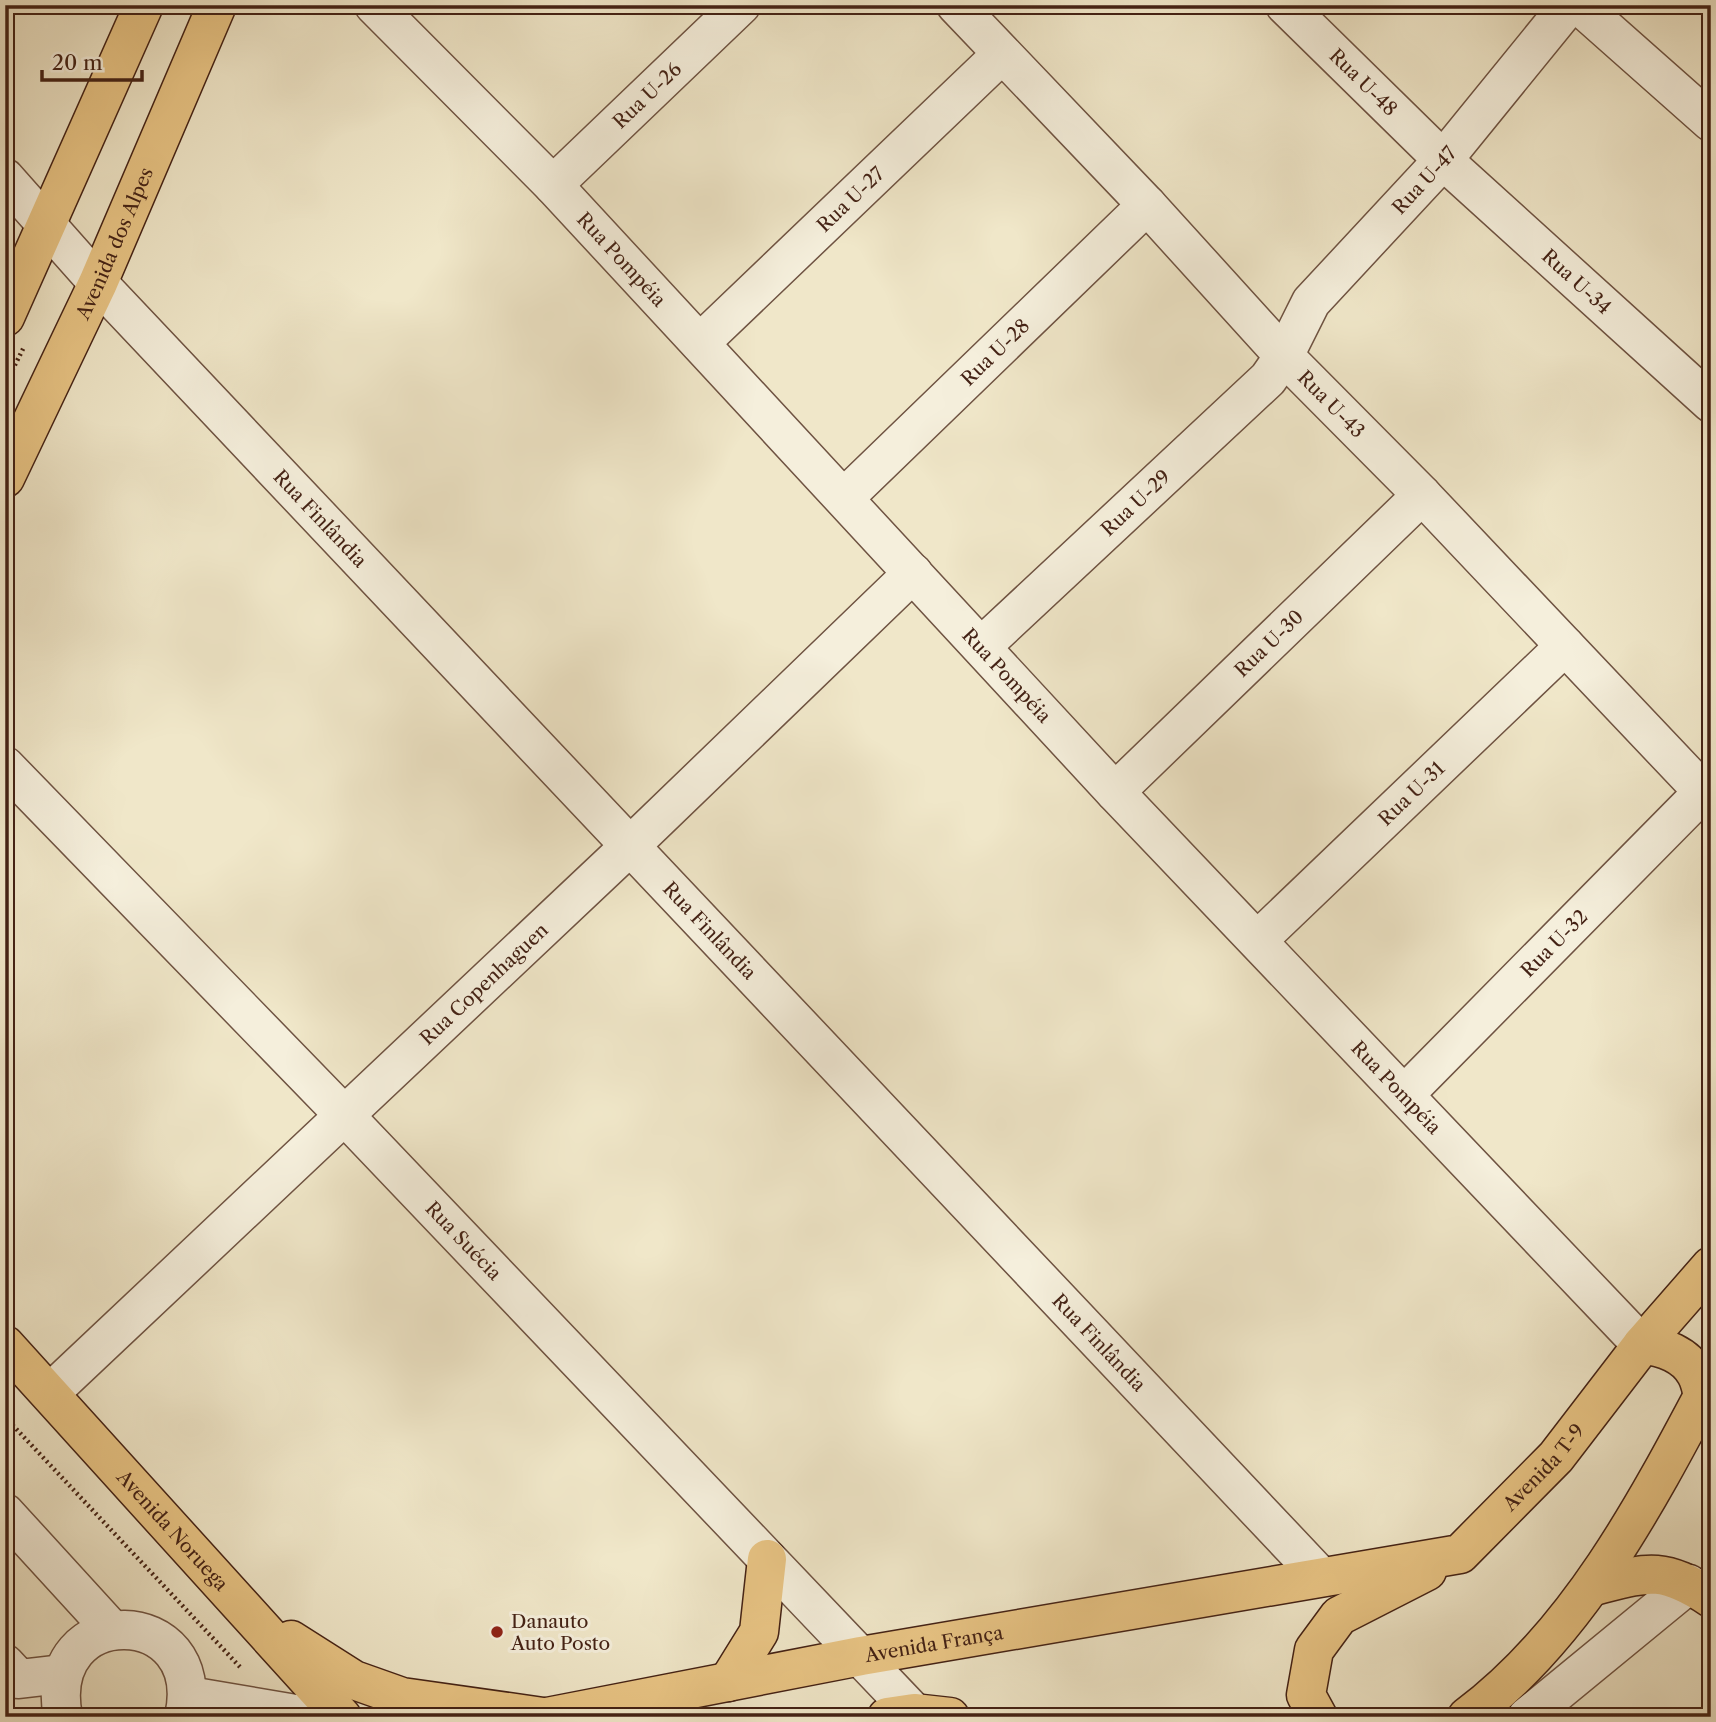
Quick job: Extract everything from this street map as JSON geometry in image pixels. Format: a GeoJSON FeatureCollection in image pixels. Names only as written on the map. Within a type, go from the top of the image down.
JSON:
{"type":"FeatureCollection","features":[{"type":"Feature","properties":{"kind":"main road"},"geometry":{"type":"LineString","coordinates":[[5,317],[144,5]]}},
{"type":"Feature","properties":{"kind":"main road","name":"Avenida dos Alpes"},"geometry":{"type":"LineString","coordinates":[[5,478],[98,283],[217,5]]}},
{"type":"Feature","properties":{"kind":"main road","name":"Avenida T-9"},"geometry":{"type":"LineString","coordinates":[[1318,1717],[1306,1695],[1314,1650],[1339,1616],[1460,1554],[1556,1457],[1643,1345],[1711,1266]]}},
{"type":"Feature","properties":{"kind":"main road","name":"Avenida Noruega"},"geometry":{"type":"LineString","coordinates":[[5,1345],[51,1392],[342,1717]]}},
{"type":"Feature","properties":{"kind":"main road"},"geometry":{"type":"LineString","coordinates":[[1467,1717],[1535,1657],[1594,1586],[1708,1398],[1697,1375],[1684,1360],[1670,1351],[1643,1345]]}},
{"type":"Feature","properties":{"kind":"main road"},"geometry":{"type":"LineString","coordinates":[[1321,1577],[1460,1554]]}},
{"type":"Feature","properties":{"kind":"main road"},"geometry":{"type":"LineString","coordinates":[[728,1682],[759,1632],[767,1559]]}},
{"type":"Feature","properties":{"kind":"main road"},"geometry":{"type":"LineString","coordinates":[[1594,1586],[1639,1574],[1665,1574],[1700,1591]]}},
{"type":"Feature","properties":{"kind":"main road","name":"Avenida França"},"geometry":{"type":"LineString","coordinates":[[248,1611],[354,1680],[402,1696],[545,1717],[861,1656],[1321,1577]]}},
{"type":"Feature","properties":{"kind":"street","name":"Rua Pompéia"},"geometry":{"type":"LineString","coordinates":[[374,5],[553,186],[1115,792],[1643,1345]]}},
{"type":"Feature","properties":{"kind":"street","name":"Rua U-26"},"geometry":{"type":"LineString","coordinates":[[553,186],[741,5]]}},
{"type":"Feature","properties":{"kind":"street","name":"Rua U-43"},"geometry":{"type":"LineString","coordinates":[[956,5],[1147,205],[1284,356],[1708,792]]}},
{"type":"Feature","properties":{"kind":"street","name":"Rua U-48"},"geometry":{"type":"LineString","coordinates":[[1285,5],[1443,160]]}},
{"type":"Feature","properties":{"kind":"street","name":"Rua U-47"},"geometry":{"type":"LineString","coordinates":[[1284,356],[1311,302],[1443,160],[1569,5]]}},
{"type":"Feature","properties":{"kind":"street"},"geometry":{"type":"LineString","coordinates":[[1579,5],[1711,122]]}},
{"type":"Feature","properties":{"kind":"street","name":"Rua U-27"},"geometry":{"type":"LineString","coordinates":[[700,343],[1002,54]]}},
{"type":"Feature","properties":{"kind":"street","name":"Rua U-34"},"geometry":{"type":"LineString","coordinates":[[1443,160],[1711,403]]}},
{"type":"Feature","properties":{"kind":"street","name":"Rua Finlândia"},"geometry":{"type":"LineString","coordinates":[[5,178],[98,283],[1321,1577]]}},
{"type":"Feature","properties":{"kind":"street","name":"Rua U-28"},"geometry":{"type":"LineString","coordinates":[[844,498],[1147,205]]}},
{"type":"Feature","properties":{"kind":"street","name":"Rua U-29"},"geometry":{"type":"LineString","coordinates":[[982,646],[1268,379],[1284,356]]}},
{"type":"Feature","properties":{"kind":"street","name":"Rua U-30"},"geometry":{"type":"LineString","coordinates":[[1115,792],[1422,495]]}},
{"type":"Feature","properties":{"kind":"street","name":"Rua Copenhaguen"},"geometry":{"type":"LineString","coordinates":[[51,1392],[630,846],[913,573]]}},
{"type":"Feature","properties":{"kind":"street","name":"Rua U-31"},"geometry":{"type":"LineString","coordinates":[[1258,940],[1565,646]]}},
{"type":"Feature","properties":{"kind":"street","name":"Rua Suécia"},"geometry":{"type":"LineString","coordinates":[[5,766],[345,1116],[917,1716]]}},
{"type":"Feature","properties":{"kind":"street","name":"Rua U-32"},"geometry":{"type":"LineString","coordinates":[[1405,1094],[1708,792]]}},
{"type":"Feature","properties":{"kind":"street"},"geometry":{"type":"LineString","coordinates":[[5,1513],[99,1635]]}},
{"type":"Feature","properties":{"kind":"street"},"geometry":{"type":"LineString","coordinates":[[5,1550],[99,1635]]}},
{"type":"Feature","properties":{"kind":"street"},"geometry":{"type":"LineString","coordinates":[[1527,1717],[1700,1591]]}},
{"type":"Feature","properties":{"kind":"street"},"geometry":{"type":"LineString","coordinates":[[63,1717],[59,1696],[62,1674],[72,1654],[99,1635],[146,1632],[164,1642],[178,1657],[187,1676],[186,1706],[313,1717]]}},
{"type":"Feature","properties":{"kind":"street"},"geometry":{"type":"LineString","coordinates":[[10,1676],[62,1674]]}},
{"type":"Feature","properties":{"kind":"street"},"geometry":{"type":"LineString","coordinates":[[10,1676],[32,1695],[38,1717]]}},
{"type":"Feature","properties":{"kind":"path"},"geometry":{"type":"LineString","coordinates":[[5,1417],[244,1671]]}},
{"type":"Feature","properties":{"kind":"place","name":"Danauto Auto Posto"},"geometry":{"type":"Point","coordinates":[497,1632]}}]}
